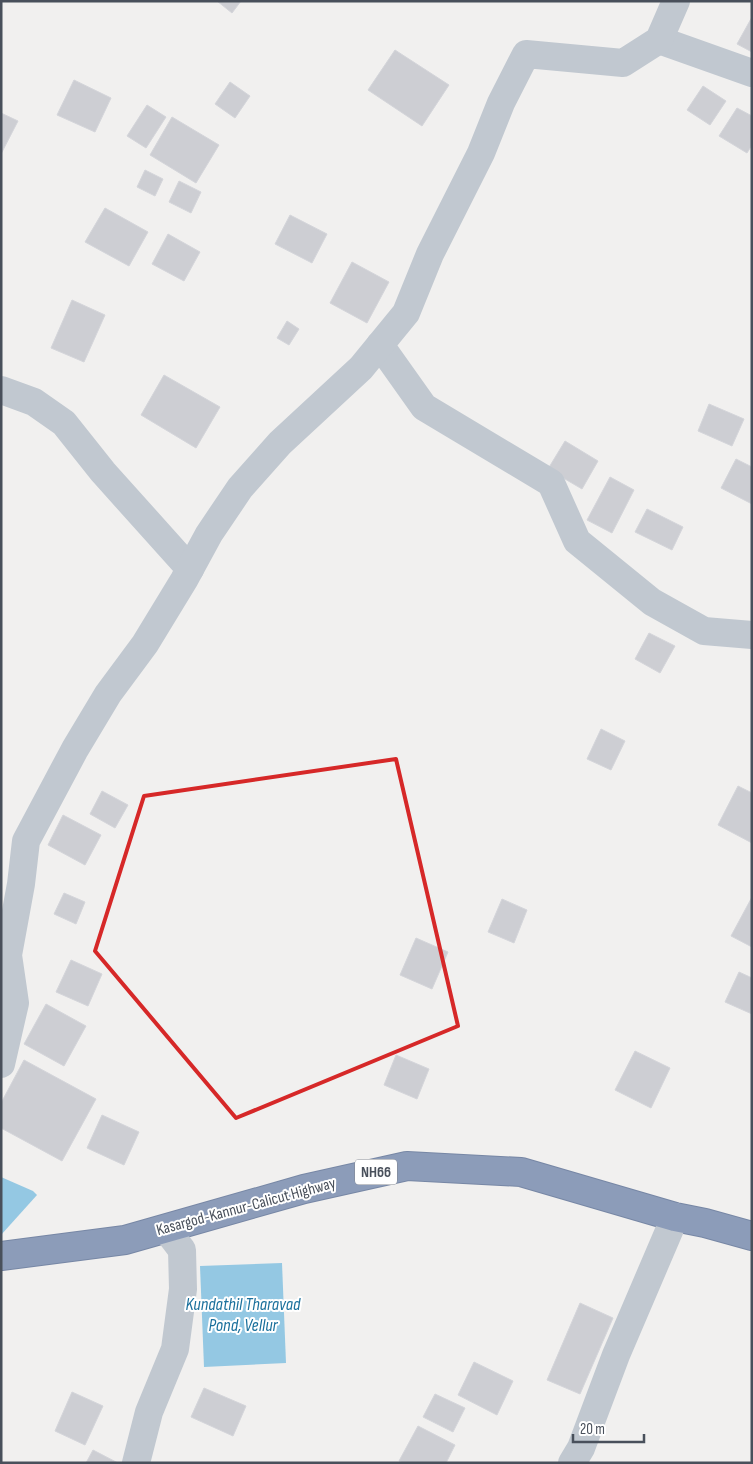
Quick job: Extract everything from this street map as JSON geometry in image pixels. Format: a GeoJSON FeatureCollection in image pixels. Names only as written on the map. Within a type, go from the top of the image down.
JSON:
{"type":"FeatureCollection","features":[{"type":"Feature","properties":{"kind":"highway","name":"Kasargod-Kannur-Calicut Highway"},"geometry":{"type":"LineString","coordinates":[[1,1256],[125,1240],[304,1188],[407,1166],[521,1172],[675,1217],[752,1236]]}},
{"type":"Feature","properties":{"kind":"street"},"geometry":{"type":"LineString","coordinates":[[2,1063],[16,1003],[8,955],[21,884],[26,841],[75,749],[108,694],[145,644],[209,534],[240,488],[280,443],[361,368],[406,313],[430,254],[481,153],[501,103],[526,54],[623,63],[658,40],[676,1]]}},
{"type":"Feature","properties":{"kind":"street"},"geometry":{"type":"LineString","coordinates":[[658,40],[752,73]]}},
{"type":"Feature","properties":{"kind":"street"},"geometry":{"type":"LineString","coordinates":[[380,345],[424,407],[551,483],[577,541],[652,602],[704,631],[752,634]]}},
{"type":"Feature","properties":{"kind":"street"},"geometry":{"type":"LineString","coordinates":[[1,390],[34,402],[64,423],[103,472],[190,569]]}},
{"type":"Feature","properties":{"kind":"street"},"geometry":{"type":"LineString","coordinates":[[572,1463],[581,1448],[616,1355],[675,1217]]}},
{"type":"Feature","properties":{"kind":"street"},"geometry":{"type":"LineString","coordinates":[[136,1463],[149,1412],[175,1349],[183,1289],[182,1250],[166,1228]]}},
{"type":"Feature","properties":{"kind":"highlighted area"},"geometry":{"type":"Polygon","coordinates":[[[396,759],[458,1026],[236,1118],[95,951],[144,796],[396,759]]]}},
{"type":"Feature","properties":{"kind":"water"},"geometry":{"type":"Polygon","coordinates":[[[1,1177],[33,1191],[37,1195],[1,1235],[1,1177]]]}},
{"type":"Feature","properties":{"kind":"water","name":"Kundathil Tharavad Pond, Vellur"},"geometry":{"type":"Polygon","coordinates":[[[282,1263],[286,1363],[204,1367],[200,1266],[282,1263]]]}},
{"type":"Feature","properties":{"kind":"building"},"geometry":{"type":"Polygon","coordinates":[[[217,1],[241,1],[232,13],[217,1]]]}},
{"type":"Feature","properties":{"kind":"building"},"geometry":{"type":"Polygon","coordinates":[[[752,17],[752,52],[737,44],[752,17]]]}},
{"type":"Feature","properties":{"kind":"building"},"geometry":{"type":"Polygon","coordinates":[[[395,50],[449,85],[422,126],[368,90],[395,50]]]}},
{"type":"Feature","properties":{"kind":"building"},"geometry":{"type":"Polygon","coordinates":[[[74,80],[111,98],[95,132],[57,115],[74,80]]]}},
{"type":"Feature","properties":{"kind":"building"},"geometry":{"type":"Polygon","coordinates":[[[230,82],[250,96],[235,118],[215,104],[230,82]]]}},
{"type":"Feature","properties":{"kind":"building"},"geometry":{"type":"Polygon","coordinates":[[[703,86],[726,101],[710,125],[687,110],[703,86]]]}},
{"type":"Feature","properties":{"kind":"building"},"geometry":{"type":"Polygon","coordinates":[[[147,105],[166,117],[146,148],[127,136],[147,105]]]}},
{"type":"Feature","properties":{"kind":"building"},"geometry":{"type":"Polygon","coordinates":[[[737,108],[752,116],[752,145],[747,153],[719,136],[737,108]]]}},
{"type":"Feature","properties":{"kind":"building"},"geometry":{"type":"Polygon","coordinates":[[[1,113],[18,121],[1,154],[1,113]]]}},
{"type":"Feature","properties":{"kind":"building"},"geometry":{"type":"Polygon","coordinates":[[[172,117],[219,145],[196,183],[150,155],[172,117]]]}},
{"type":"Feature","properties":{"kind":"building"},"geometry":{"type":"Polygon","coordinates":[[[145,170],[163,179],[155,196],[137,187],[145,170]]]}},
{"type":"Feature","properties":{"kind":"building"},"geometry":{"type":"Polygon","coordinates":[[[179,181],[201,192],[191,213],[169,202],[179,181]]]}},
{"type":"Feature","properties":{"kind":"building"},"geometry":{"type":"Polygon","coordinates":[[[105,208],[148,232],[129,266],[85,242],[105,208]]]}},
{"type":"Feature","properties":{"kind":"building"},"geometry":{"type":"Polygon","coordinates":[[[290,215],[327,234],[312,263],[275,244],[290,215]]]}},
{"type":"Feature","properties":{"kind":"building"},"geometry":{"type":"Polygon","coordinates":[[[168,234],[200,252],[184,281],[152,264],[168,234]]]}},
{"type":"Feature","properties":{"kind":"building"},"geometry":{"type":"Polygon","coordinates":[[[352,262],[389,282],[367,323],[330,303],[352,262]]]}},
{"type":"Feature","properties":{"kind":"building"},"geometry":{"type":"Polygon","coordinates":[[[72,300],[105,315],[84,362],[51,348],[72,300]]]}},
{"type":"Feature","properties":{"kind":"building"},"geometry":{"type":"Polygon","coordinates":[[[287,321],[299,329],[289,345],[277,338],[287,321]]]}},
{"type":"Feature","properties":{"kind":"building"},"geometry":{"type":"Polygon","coordinates":[[[164,375],[220,407],[196,448],[141,415],[164,375]]]}},
{"type":"Feature","properties":{"kind":"building"},"geometry":{"type":"Polygon","coordinates":[[[709,404],[744,419],[732,446],[698,431],[709,404]]]}},
{"type":"Feature","properties":{"kind":"building"},"geometry":{"type":"Polygon","coordinates":[[[565,441],[598,461],[582,489],[548,469],[565,441]]]}},
{"type":"Feature","properties":{"kind":"building"},"geometry":{"type":"Polygon","coordinates":[[[736,459],[752,467],[752,504],[721,488],[736,459]]]}},
{"type":"Feature","properties":{"kind":"building"},"geometry":{"type":"Polygon","coordinates":[[[610,477],[634,490],[612,533],[587,520],[610,477]]]}},
{"type":"Feature","properties":{"kind":"building"},"geometry":{"type":"Polygon","coordinates":[[[647,509],[683,527],[672,550],[635,532],[647,509]]]}},
{"type":"Feature","properties":{"kind":"building"},"geometry":{"type":"Polygon","coordinates":[[[649,633],[675,646],[660,673],[635,659],[649,633]]]}},
{"type":"Feature","properties":{"kind":"building"},"geometry":{"type":"Polygon","coordinates":[[[601,729],[625,741],[611,770],[587,759],[601,729]]]}},
{"type":"Feature","properties":{"kind":"building"},"geometry":{"type":"Polygon","coordinates":[[[738,786],[752,793],[752,843],[718,825],[738,786]]]}},
{"type":"Feature","properties":{"kind":"building"},"geometry":{"type":"Polygon","coordinates":[[[102,791],[128,805],[115,828],[90,814],[102,791]]]}},
{"type":"Feature","properties":{"kind":"building"},"geometry":{"type":"Polygon","coordinates":[[[63,815],[101,835],[85,865],[48,845],[63,815]]]}},
{"type":"Feature","properties":{"kind":"building"},"geometry":{"type":"Polygon","coordinates":[[[64,893],[85,902],[76,924],[54,914],[64,893]]]}},
{"type":"Feature","properties":{"kind":"building"},"geometry":{"type":"Polygon","coordinates":[[[752,897],[752,947],[731,936],[752,897]]]}},
{"type":"Feature","properties":{"kind":"building"},"geometry":{"type":"Polygon","coordinates":[[[502,899],[527,910],[514,943],[488,932],[502,899]]]}},
{"type":"Feature","properties":{"kind":"building"},"geometry":{"type":"Polygon","coordinates":[[[416,938],[448,952],[432,989],[400,975],[416,938]]]}},
{"type":"Feature","properties":{"kind":"building"},"geometry":{"type":"Polygon","coordinates":[[[71,960],[102,974],[88,1006],[56,992],[71,960]]]}},
{"type":"Feature","properties":{"kind":"building"},"geometry":{"type":"Polygon","coordinates":[[[739,972],[752,978],[752,1014],[725,1002],[739,972]]]}},
{"type":"Feature","properties":{"kind":"building"},"geometry":{"type":"Polygon","coordinates":[[[46,1004],[86,1026],[64,1066],[24,1044],[46,1004]]]}},
{"type":"Feature","properties":{"kind":"building"},"geometry":{"type":"Polygon","coordinates":[[[635,1051],[670,1068],[651,1108],[615,1090],[635,1051]]]}},
{"type":"Feature","properties":{"kind":"building"},"geometry":{"type":"Polygon","coordinates":[[[396,1055],[429,1069],[417,1099],[384,1085],[396,1055]]]}},
{"type":"Feature","properties":{"kind":"building"},"geometry":{"type":"Polygon","coordinates":[[[24,1060],[96,1099],[62,1161],[1,1128],[1,1103],[24,1060]]]}},
{"type":"Feature","properties":{"kind":"building"},"geometry":{"type":"Polygon","coordinates":[[[102,1115],[139,1132],[124,1165],[87,1148],[102,1115]]]}},
{"type":"Feature","properties":{"kind":"building"},"geometry":{"type":"Polygon","coordinates":[[[580,1303],[613,1318],[580,1394],[547,1380],[580,1303]]]}},
{"type":"Feature","properties":{"kind":"building"},"geometry":{"type":"Polygon","coordinates":[[[474,1362],[513,1381],[497,1415],[458,1395],[474,1362]]]}},
{"type":"Feature","properties":{"kind":"building"},"geometry":{"type":"Polygon","coordinates":[[[204,1388],[246,1406],[233,1436],[191,1417],[204,1388]]]}},
{"type":"Feature","properties":{"kind":"building"},"geometry":{"type":"Polygon","coordinates":[[[72,1392],[103,1406],[85,1445],[55,1431],[72,1392]]]}},
{"type":"Feature","properties":{"kind":"building"},"geometry":{"type":"Polygon","coordinates":[[[435,1394],[465,1408],[453,1432],[423,1417],[435,1394]]]}},
{"type":"Feature","properties":{"kind":"building"},"geometry":{"type":"Polygon","coordinates":[[[418,1426],[455,1445],[446,1463],[403,1463],[399,1461],[418,1426]]]}},
{"type":"Feature","properties":{"kind":"building"},"geometry":{"type":"Polygon","coordinates":[[[93,1450],[118,1463],[86,1463],[93,1450]]]}}]}
